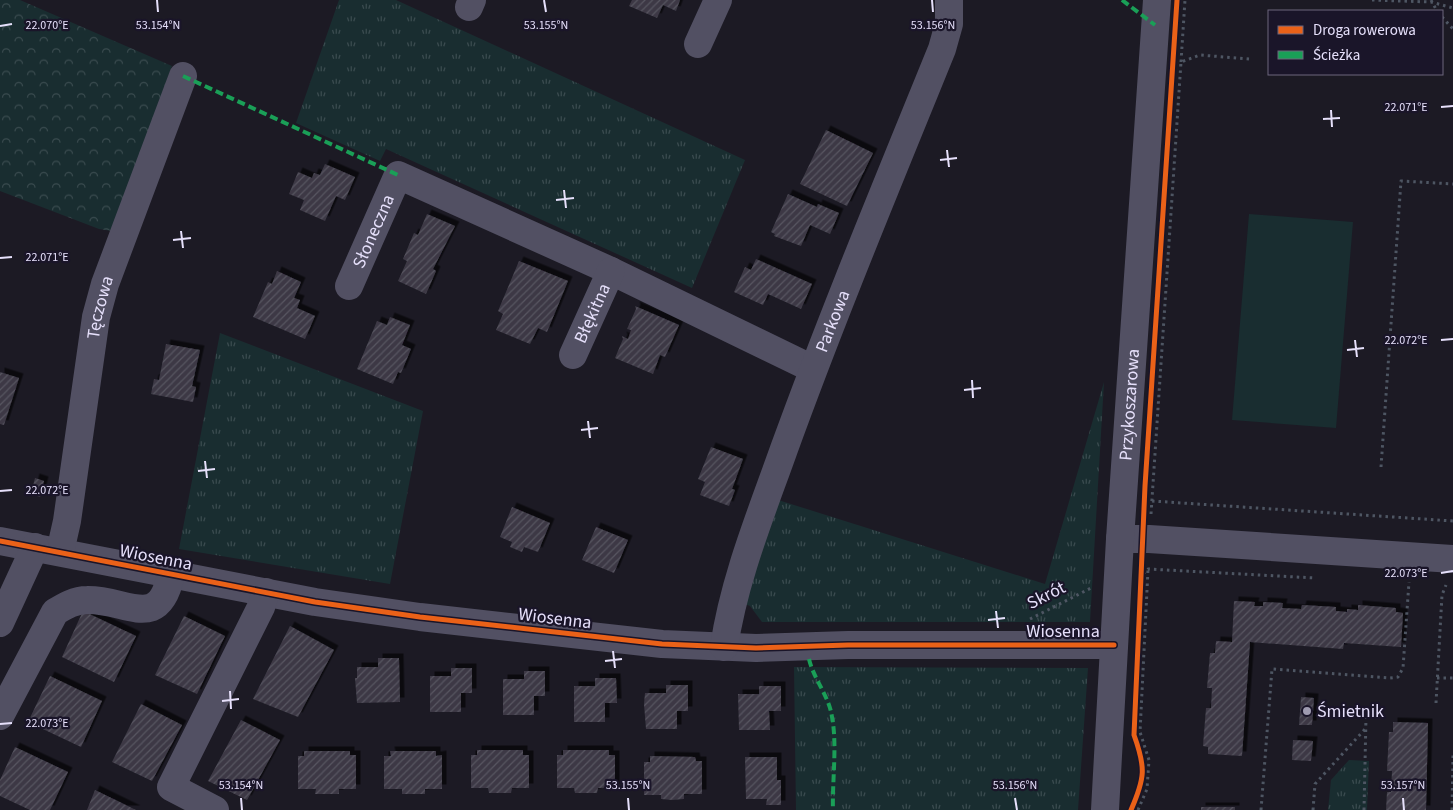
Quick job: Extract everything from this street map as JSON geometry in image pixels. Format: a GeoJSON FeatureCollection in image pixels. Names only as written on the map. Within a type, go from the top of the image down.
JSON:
{"type":"FeatureCollection","features":[{"type":"Feature","properties":{"kind":"street"},"geometry":{"type":"LineString","coordinates":[[698,44],[718,0]]}},
{"type":"Feature","properties":{"kind":"street","name":"Parkowa"},"geometry":{"type":"LineString","coordinates":[[724,647],[728,616],[756,527],[813,369],[942,49],[949,24],[949,0]]}},
{"type":"Feature","properties":{"kind":"street","name":"Przykoszarowa"},"geometry":{"type":"LineString","coordinates":[[1105,810],[1119,582],[1138,539],[1157,0]]}},
{"type":"Feature","properties":{"kind":"street","name":"Tęczowa"},"geometry":{"type":"LineString","coordinates":[[0,623],[67,521],[98,309],[104,284],[183,76]]}},
{"type":"Feature","properties":{"kind":"street","name":"Słoneczna"},"geometry":{"type":"LineString","coordinates":[[349,286],[398,175],[611,271]]}},
{"type":"Feature","properties":{"kind":"street"},"geometry":{"type":"LineString","coordinates":[[611,271],[813,369]]}},
{"type":"Feature","properties":{"kind":"street","name":"Błękitna"},"geometry":{"type":"LineString","coordinates":[[573,355],[611,271]]}},
{"type":"Feature","properties":{"kind":"street"},"geometry":{"type":"LineString","coordinates":[[1138,539],[1449,572]]}},
{"type":"Feature","properties":{"kind":"street","name":"Wiosenna"},"geometry":{"type":"LineString","coordinates":[[0,541],[315,602],[420,617],[662,644],[724,647],[1114,645]]}},
{"type":"Feature","properties":{"kind":"street"},"geometry":{"type":"LineString","coordinates":[[0,716],[55,612],[70,603],[87,600],[137,608],[151,608],[162,601],[171,574]]}},
{"type":"Feature","properties":{"kind":"street"},"geometry":{"type":"LineString","coordinates":[[215,810],[171,787],[261,607],[266,592]]}},
{"type":"Feature","properties":{"kind":"path"},"geometry":{"type":"LineString","coordinates":[[1372,0],[1431,1],[1453,8]]}},
{"type":"Feature","properties":{"kind":"path"},"geometry":{"type":"LineString","coordinates":[[1443,18],[1453,29]]}},
{"type":"Feature","properties":{"kind":"path"},"geometry":{"type":"LineString","coordinates":[[1131,810],[1141,787],[1143,760],[1134,735],[1119,582],[1152,501],[1181,62],[1200,55],[1248,59]]}},
{"type":"Feature","properties":{"kind":"path"},"geometry":{"type":"LineString","coordinates":[[1380,467],[1401,182],[1453,184]]}},
{"type":"Feature","properties":{"kind":"path"},"geometry":{"type":"LineString","coordinates":[[1152,501],[1453,521]]}},
{"type":"Feature","properties":{"kind":"path"},"geometry":{"type":"LineString","coordinates":[[1138,810],[1147,789],[1149,760],[1140,732],[1148,569],[1138,539],[1145,504]]}},
{"type":"Feature","properties":{"kind":"path"},"geometry":{"type":"LineString","coordinates":[[1148,569],[1322,578]]}},
{"type":"Feature","properties":{"kind":"path"},"geometry":{"type":"LineString","coordinates":[[1438,584],[1449,572]]}},
{"type":"Feature","properties":{"kind":"path"},"geometry":{"type":"LineString","coordinates":[[1449,572],[1453,585]]}},
{"type":"Feature","properties":{"kind":"path"},"geometry":{"type":"LineString","coordinates":[[1436,703],[1442,594],[1449,572]]}},
{"type":"Feature","properties":{"kind":"path"},"geometry":{"type":"LineString","coordinates":[[1399,582],[1416,583]]}},
{"type":"Feature","properties":{"kind":"path"},"geometry":{"type":"LineString","coordinates":[[1261,810],[1272,669],[1390,678],[1398,677],[1403,668],[1408,582]]}},
{"type":"Feature","properties":{"kind":"path"},"geometry":{"type":"LineString","coordinates":[[1437,678],[1453,678]]}},
{"type":"Feature","properties":{"kind":"path"},"geometry":{"type":"LineString","coordinates":[[1364,810],[1366,716]]}},
{"type":"Feature","properties":{"kind":"path"},"geometry":{"type":"LineString","coordinates":[[1313,810],[1315,784],[1366,728]]}},
{"type":"Feature","properties":{"kind":"path"},"geometry":{"type":"LineString","coordinates":[[1452,810],[1453,755]]}},
{"type":"Feature","properties":{"kind":"green space"},"geometry":{"type":"Polygon","coordinates":[[[0,0],[20,0],[172,66],[112,231],[99,229],[0,191],[0,0]]]}},
{"type":"Feature","properties":{"kind":"green space"},"geometry":{"type":"Polygon","coordinates":[[[339,0],[396,0],[745,160],[692,288],[386,149],[380,161],[296,123],[339,0]]]}},
{"type":"Feature","properties":{"kind":"green space"},"geometry":{"type":"Polygon","coordinates":[[[1249,214],[1353,222],[1336,428],[1232,420],[1249,214]]]}},
{"type":"Feature","properties":{"kind":"green space"},"geometry":{"type":"Polygon","coordinates":[[[220,333],[423,411],[390,584],[179,549],[220,333]]]}},
{"type":"Feature","properties":{"kind":"green space"},"geometry":{"type":"Polygon","coordinates":[[[1104,382],[1090,622],[762,622],[750,606],[742,603],[775,499],[1045,584],[1104,382]]]}},
{"type":"Feature","properties":{"kind":"green space"},"geometry":{"type":"Polygon","coordinates":[[[794,667],[1088,668],[1078,810],[796,810],[794,667]]]}},
{"type":"Feature","properties":{"kind":"green space"},"geometry":{"type":"Polygon","coordinates":[[[1349,760],[1369,761],[1367,810],[1328,810],[1331,780],[1349,760]]]}},
{"type":"Feature","properties":{"kind":"building"},"geometry":{"type":"Polygon","coordinates":[[[632,0],[680,0],[676,11],[663,5],[657,18],[629,6],[632,0]]]}},
{"type":"Feature","properties":{"kind":"building"},"geometry":{"type":"Polygon","coordinates":[[[826,130],[873,153],[847,206],[800,184],[826,130]]]}},
{"type":"Feature","properties":{"kind":"building"},"geometry":{"type":"Polygon","coordinates":[[[325,164],[355,177],[345,200],[336,196],[325,221],[300,210],[304,200],[289,194],[298,172],[312,178],[314,173],[320,175],[325,164]]]}},
{"type":"Feature","properties":{"kind":"building"},"geometry":{"type":"Polygon","coordinates":[[[788,194],[817,207],[818,204],[839,213],[830,234],[810,225],[801,246],[774,236],[775,234],[771,232],[788,194]]]}},
{"type":"Feature","properties":{"kind":"building"},"geometry":{"type":"Polygon","coordinates":[[[427,214],[455,226],[433,269],[436,271],[426,294],[398,281],[407,261],[403,259],[414,233],[418,235],[427,214]]]}},
{"type":"Feature","properties":{"kind":"building"},"geometry":{"type":"Polygon","coordinates":[[[756,259],[812,284],[801,309],[768,294],[763,305],[734,292],[745,267],[751,270],[756,259]]]}},
{"type":"Feature","properties":{"kind":"building"},"geometry":{"type":"Polygon","coordinates":[[[519,261],[568,281],[547,332],[538,328],[530,344],[496,330],[503,314],[498,311],[519,261]]]}},
{"type":"Feature","properties":{"kind":"building"},"geometry":{"type":"Polygon","coordinates":[[[277,271],[301,282],[294,298],[300,300],[297,308],[315,316],[305,339],[253,317],[268,282],[272,284],[277,271]]]}},
{"type":"Feature","properties":{"kind":"building"},"geometry":{"type":"Polygon","coordinates":[[[635,306],[679,325],[665,357],[660,355],[653,374],[615,358],[623,339],[622,336],[628,339],[631,330],[627,329],[636,309],[635,306]]]}},
{"type":"Feature","properties":{"kind":"building"},"geometry":{"type":"Polygon","coordinates":[[[390,317],[410,325],[402,345],[411,349],[401,373],[398,372],[393,384],[357,369],[377,321],[387,325],[390,317]]]}},
{"type":"Feature","properties":{"kind":"building"},"geometry":{"type":"Polygon","coordinates":[[[166,344],[200,350],[192,386],[196,387],[193,402],[151,394],[154,379],[159,380],[166,344]]]}},
{"type":"Feature","properties":{"kind":"building"},"geometry":{"type":"Polygon","coordinates":[[[0,372],[19,378],[4,425],[0,424],[0,372]]]}},
{"type":"Feature","properties":{"kind":"building"},"geometry":{"type":"Polygon","coordinates":[[[711,447],[743,459],[732,489],[735,490],[729,506],[700,495],[705,482],[698,479],[711,447]]]}},
{"type":"Feature","properties":{"kind":"building"},"geometry":{"type":"Polygon","coordinates":[[[35,478],[44,481],[40,497],[31,494],[35,478]]]}},
{"type":"Feature","properties":{"kind":"building"},"geometry":{"type":"Polygon","coordinates":[[[512,507],[550,523],[538,552],[524,547],[522,552],[510,547],[512,542],[500,537],[512,507]]]}},
{"type":"Feature","properties":{"kind":"building"},"geometry":{"type":"Polygon","coordinates":[[[596,527],[628,540],[614,573],[582,560],[596,527]]]}},
{"type":"Feature","properties":{"kind":"building"},"geometry":{"type":"Polygon","coordinates":[[[1234,601],[1255,602],[1254,606],[1263,606],[1263,602],[1283,603],[1282,608],[1301,609],[1302,605],[1336,607],[1336,611],[1347,612],[1347,609],[1358,610],[1358,605],[1396,608],[1396,612],[1403,613],[1401,647],[1344,643],[1343,649],[1250,642],[1242,756],[1208,754],[1208,747],[1203,746],[1206,708],[1211,708],[1212,688],[1207,688],[1210,653],[1215,653],[1216,641],[1232,642],[1234,601]]]}},
{"type":"Feature","properties":{"kind":"building"},"geometry":{"type":"Polygon","coordinates":[[[83,611],[136,636],[114,682],[62,657],[83,611]]]}},
{"type":"Feature","properties":{"kind":"building"},"geometry":{"type":"Polygon","coordinates":[[[184,616],[225,636],[197,694],[155,675],[184,616]]]}},
{"type":"Feature","properties":{"kind":"building"},"geometry":{"type":"Polygon","coordinates":[[[290,626],[334,650],[298,717],[253,699],[290,626]]]}},
{"type":"Feature","properties":{"kind":"building"},"geometry":{"type":"Polygon","coordinates":[[[378,658],[399,658],[400,702],[357,703],[355,678],[357,678],[357,667],[378,667],[378,658]]]}},
{"type":"Feature","properties":{"kind":"building"},"geometry":{"type":"Polygon","coordinates":[[[451,668],[472,668],[472,693],[461,693],[461,712],[430,712],[430,676],[451,676],[451,668]]]}},
{"type":"Feature","properties":{"kind":"building"},"geometry":{"type":"Polygon","coordinates":[[[524,671],[545,671],[545,696],[534,696],[534,715],[503,715],[503,679],[524,679],[524,671]]]}},
{"type":"Feature","properties":{"kind":"building"},"geometry":{"type":"Polygon","coordinates":[[[50,676],[102,701],[81,747],[28,722],[50,676]]]}},
{"type":"Feature","properties":{"kind":"building"},"geometry":{"type":"Polygon","coordinates":[[[595,678],[616,678],[617,703],[605,703],[605,722],[574,722],[574,686],[595,686],[595,678]]]}},
{"type":"Feature","properties":{"kind":"building"},"geometry":{"type":"Polygon","coordinates":[[[666,685],[688,685],[688,711],[677,711],[677,729],[646,729],[645,693],[666,693],[666,685]]]}},
{"type":"Feature","properties":{"kind":"building"},"geometry":{"type":"Polygon","coordinates":[[[759,686],[781,686],[781,711],[769,711],[770,730],[739,730],[738,694],[759,694],[759,686]]]}},
{"type":"Feature","properties":{"kind":"building","name":"Śmietnik"},"geometry":{"type":"Polygon","coordinates":[[[1301,697],[1314,698],[1312,725],[1299,725],[1301,697]]]}},
{"type":"Feature","properties":{"kind":"building"},"geometry":{"type":"Polygon","coordinates":[[[141,704],[182,725],[152,781],[112,762],[141,704]]]}},
{"type":"Feature","properties":{"kind":"building"},"geometry":{"type":"Polygon","coordinates":[[[241,720],[280,740],[247,800],[208,781],[241,720]]]}},
{"type":"Feature","properties":{"kind":"building"},"geometry":{"type":"Polygon","coordinates":[[[1393,722],[1428,723],[1426,810],[1386,810],[1387,792],[1391,792],[1392,771],[1387,771],[1389,732],[1393,732],[1393,722]]]}},
{"type":"Feature","properties":{"kind":"building"},"geometry":{"type":"Polygon","coordinates":[[[1293,740],[1313,741],[1311,761],[1292,760],[1293,740]]]}},
{"type":"Feature","properties":{"kind":"building"},"geometry":{"type":"Polygon","coordinates":[[[15,747],[68,772],[50,810],[30,810],[0,796],[0,780],[15,747]]]}},
{"type":"Feature","properties":{"kind":"building"},"geometry":{"type":"Polygon","coordinates":[[[477,750],[523,750],[523,755],[529,755],[529,788],[512,788],[511,793],[489,793],[488,788],[471,788],[471,755],[477,755],[477,750]]]}},
{"type":"Feature","properties":{"kind":"building"},"geometry":{"type":"Polygon","coordinates":[[[563,750],[609,750],[609,755],[615,755],[615,788],[598,788],[597,793],[575,793],[574,788],[557,788],[557,755],[563,755],[563,750]]]}},
{"type":"Feature","properties":{"kind":"building"},"geometry":{"type":"Polygon","coordinates":[[[304,751],[350,751],[350,755],[356,755],[356,789],[339,789],[339,794],[315,794],[316,789],[298,789],[298,756],[304,756],[304,751]]]}},
{"type":"Feature","properties":{"kind":"building"},"geometry":{"type":"Polygon","coordinates":[[[390,751],[436,751],[436,756],[442,755],[442,789],[425,789],[425,794],[402,794],[402,789],[384,789],[384,756],[391,756],[390,751]]]}},
{"type":"Feature","properties":{"kind":"building"},"geometry":{"type":"Polygon","coordinates":[[[650,756],[695,757],[696,761],[702,761],[702,794],[684,794],[684,799],[672,800],[661,799],[661,795],[644,795],[644,762],[650,762],[650,756]]]}},
{"type":"Feature","properties":{"kind":"building"},"geometry":{"type":"Polygon","coordinates":[[[745,757],[777,757],[777,780],[781,780],[781,805],[766,805],[767,799],[746,799],[745,757]]]}},
{"type":"Feature","properties":{"kind":"building"},"geometry":{"type":"Polygon","coordinates":[[[95,790],[136,810],[87,810],[95,790]]]}},
{"type":"Feature","properties":{"kind":"building"},"geometry":{"type":"Polygon","coordinates":[[[1201,807],[1235,807],[1235,810],[1201,810],[1201,807]]]}},
{"type":"Feature","properties":{"kind":"marked path"},"geometry":{"type":"LineString","coordinates":[[1122,0],[1155,25]]}},
{"type":"Feature","properties":{"kind":"marked path"},"geometry":{"type":"LineString","coordinates":[[183,76],[398,175]]}},
{"type":"Feature","properties":{"kind":"marked path"},"geometry":{"type":"LineString","coordinates":[[809,659],[829,706],[833,724],[833,810]]}},
{"type":"Feature","properties":{"kind":"cycle path"},"geometry":{"type":"LineString","coordinates":[[1131,810],[1139,789],[1142,773],[1141,756],[1134,735],[1145,486],[1177,0]]}},
{"type":"Feature","properties":{"kind":"cycle path"},"geometry":{"type":"LineString","coordinates":[[0,541],[315,602],[420,617],[662,644],[756,648],[848,645],[1114,645]]}},
{"type":"Feature","properties":{"kind":"place","name":"Śmietnik"},"geometry":{"type":"Point","coordinates":[1307,711]}}]}
